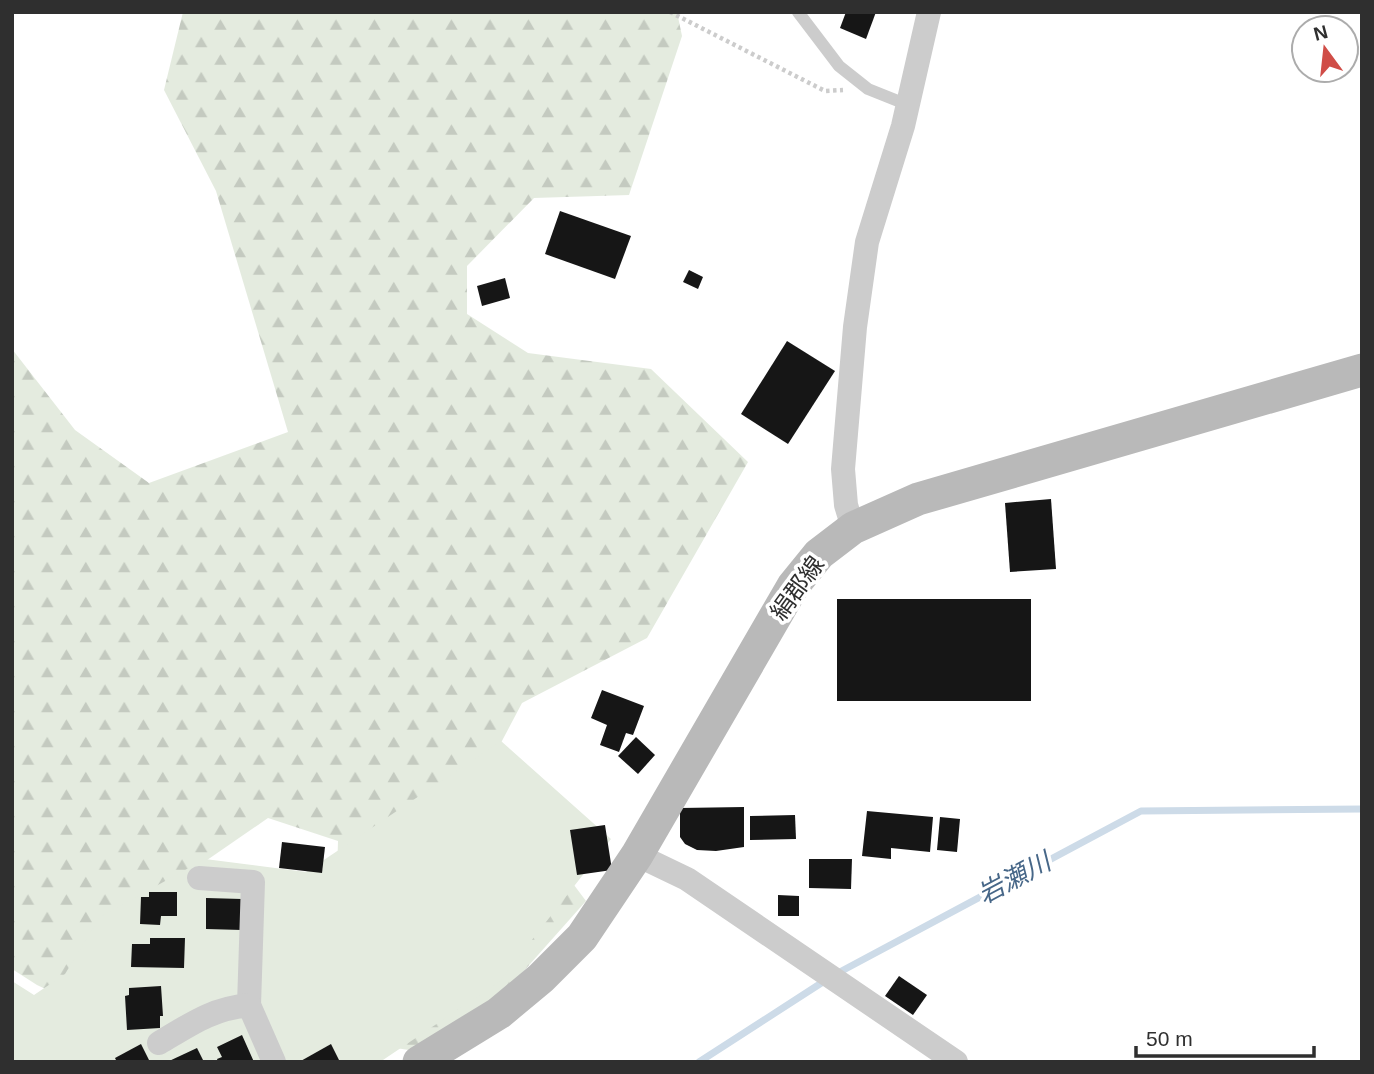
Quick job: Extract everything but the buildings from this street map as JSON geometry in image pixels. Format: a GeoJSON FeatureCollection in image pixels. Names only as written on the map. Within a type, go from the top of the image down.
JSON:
{"type":"FeatureCollection","features":[{"type":"Feature","properties":{"kind":"main road","name":"絹郡線"},"geometry":{"type":"LineString","coordinates":[[419,1062],[499,1013],[541,978],[582,937],[637,855],[793,586],[819,554],[853,528],[918,499],[1362,370]]}},
{"type":"Feature","properties":{"kind":"street"},"geometry":{"type":"LineString","coordinates":[[853,528],[846,505],[843,468],[855,327],[867,242],[908,105],[929,12]]}},
{"type":"Feature","properties":{"kind":"street"},"geometry":{"type":"LineString","coordinates":[[637,855],[687,879],[956,1062]]}},
{"type":"Feature","properties":{"kind":"street"},"geometry":{"type":"LineString","coordinates":[[199,878],[253,882],[249,1005],[274,1062]]}},
{"type":"Feature","properties":{"kind":"street"},"geometry":{"type":"LineString","coordinates":[[159,1043],[199,1019],[226,1007],[249,1005]]}},
{"type":"Feature","properties":{"kind":"lane"},"geometry":{"type":"LineString","coordinates":[[798,12],[839,66],[868,89],[908,105]]}},
{"type":"Feature","properties":{"kind":"path"},"geometry":{"type":"LineString","coordinates":[[670,12],[825,91],[868,89]]}},
{"type":"Feature","properties":{"kind":"green space"},"geometry":{"type":"Polygon","coordinates":[[[183,12],[677,12],[682,36],[629,195],[534,198],[467,266],[467,314],[528,353],[651,369],[748,462],[647,638],[522,703],[494,756],[514,805],[586,901],[499,999],[422,1052],[363,1043],[334,981],[338,841],[268,818],[113,925],[105,1017],[37,985],[12,969],[12,349],[75,430],[149,483],[288,432],[216,191],[164,90],[183,12]]]}},
{"type":"Feature","properties":{"kind":"green space"},"geometry":{"type":"Polygon","coordinates":[[[501,741],[611,839],[499,982],[380,1062],[12,1062],[12,981],[34,995],[65,974],[100,917],[205,859],[306,872],[501,741]]]}},
{"type":"Feature","properties":{"kind":"waterway","name":"岩瀬川"},"geometry":{"type":"LineString","coordinates":[[836,974],[1141,811],[1362,809]]}},
{"type":"Feature","properties":{"kind":"waterway","name":"岩瀬川"},"geometry":{"type":"LineString","coordinates":[[699,1062],[826,980]]}}]}
